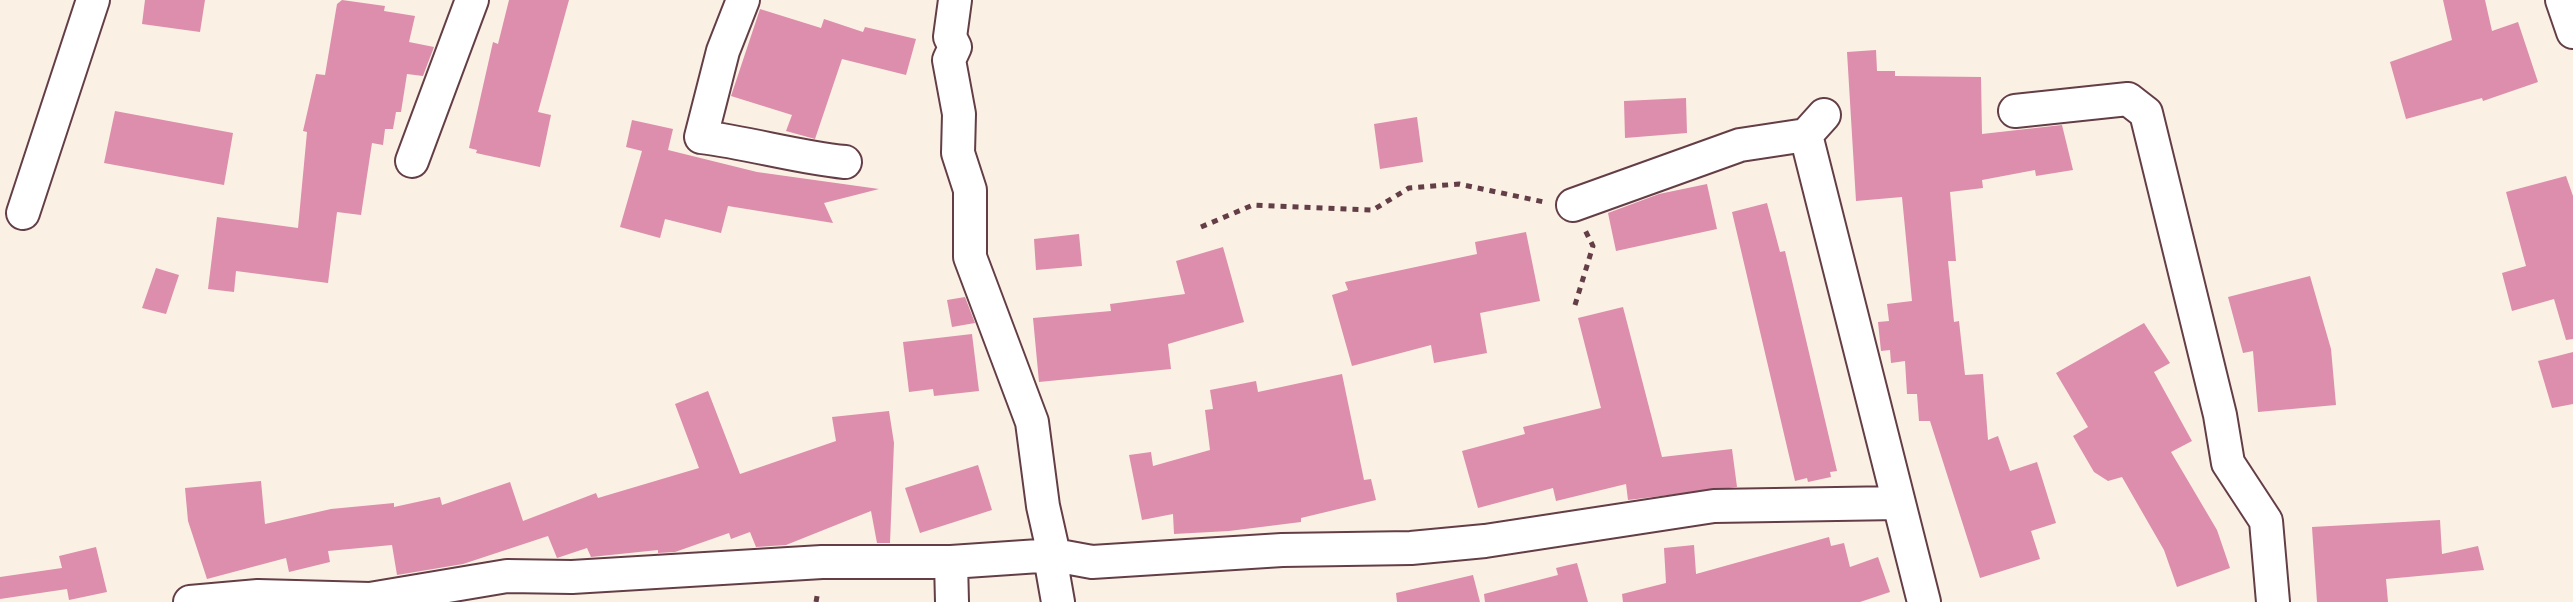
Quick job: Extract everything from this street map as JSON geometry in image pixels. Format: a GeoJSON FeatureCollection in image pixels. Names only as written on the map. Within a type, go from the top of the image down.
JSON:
{"type":"FeatureCollection","features":[{"type":"Feature","properties":{"kind":"street"},"geometry":{"type":"LineString","coordinates":[[23,213],[93,0]]}},
{"type":"Feature","properties":{"kind":"street"},"geometry":{"type":"LineString","coordinates":[[412,161],[472,0]]}},
{"type":"Feature","properties":{"kind":"street"},"geometry":{"type":"LineString","coordinates":[[743,0],[723,51],[701,137],[748,144],[779,154],[845,162]]}},
{"type":"Feature","properties":{"kind":"street"},"geometry":{"type":"LineString","coordinates":[[955,0],[950,37],[955,47],[949,60],[959,114],[958,153],[970,190],[970,257],[1032,422],[1043,506],[1054,555],[1052,568],[1058,602]]}},
{"type":"Feature","properties":{"kind":"street"},"geometry":{"type":"LineString","coordinates":[[2562,0],[2573,32]]}},
{"type":"Feature","properties":{"kind":"street"},"geometry":{"type":"LineString","coordinates":[[2015,111],[2128,99],[2146,113],[2220,415],[2223,449],[2228,463],[2266,521],[2273,602]]}},
{"type":"Feature","properties":{"kind":"street"},"geometry":{"type":"LineString","coordinates":[[1573,205],[1740,145],[1815,125],[1898,503],[1924,602]]}},
{"type":"Feature","properties":{"kind":"street"},"geometry":{"type":"LineString","coordinates":[[190,602],[258,596],[370,599],[507,576],[572,577],[822,562],[951,562],[1054,555],[1092,562],[1282,550],[1411,548],[1485,541],[1714,506],[1898,503]]}},
{"type":"Feature","properties":{"kind":"street"},"geometry":{"type":"LineString","coordinates":[[951,562],[952,602]]}},
{"type":"Feature","properties":{"kind":"path"},"geometry":{"type":"LineString","coordinates":[[1201,227],[1253,205],[1373,210],[1409,188],[1459,184],[1532,200],[1573,205],[1593,246],[1575,305]]}},
{"type":"Feature","properties":{"kind":"building"},"geometry":{"type":"Polygon","coordinates":[[[145,0],[205,0],[200,32],[142,24],[145,0]]]}},
{"type":"Feature","properties":{"kind":"building"},"geometry":{"type":"Polygon","coordinates":[[[342,0],[385,6],[384,11],[415,16],[409,42],[434,47],[423,76],[407,74],[401,112],[396,112],[393,129],[385,129],[383,145],[372,143],[361,215],[337,212],[328,283],[236,271],[234,292],[208,289],[217,217],[298,228],[307,132],[303,131],[316,74],[325,75],[337,4],[342,0]]]}},
{"type":"Feature","properties":{"kind":"building"},"geometry":{"type":"Polygon","coordinates":[[[509,0],[569,0],[538,112],[551,115],[540,167],[476,153],[477,150],[469,148],[493,42],[498,44],[509,0]]]}},
{"type":"Feature","properties":{"kind":"building"},"geometry":{"type":"Polygon","coordinates":[[[2443,0],[2485,0],[2492,31],[2518,22],[2538,82],[2483,101],[2482,98],[2406,119],[2390,62],[2452,40],[2443,0]]]}},
{"type":"Feature","properties":{"kind":"building"},"geometry":{"type":"Polygon","coordinates":[[[760,9],[821,28],[824,19],[863,32],[865,27],[916,39],[906,75],[842,59],[815,139],[786,131],[792,115],[731,96],[760,9]]]}},
{"type":"Feature","properties":{"kind":"building"},"geometry":{"type":"Polygon","coordinates":[[[1876,50],[1877,71],[1895,71],[1895,76],[1981,77],[1982,134],[2062,125],[2073,170],[2036,176],[2035,170],[1982,180],[1983,188],[1950,192],[1956,261],[1948,261],[1954,322],[1959,321],[1965,375],[1983,374],[1988,440],[1998,436],[2010,471],[2037,462],[2056,523],[2031,531],[2040,559],[1980,578],[1930,421],[1919,421],[1917,394],[1907,394],[1905,361],[1891,363],[1890,350],[1881,351],[1878,322],[1889,321],[1887,304],[1912,301],[1902,197],[1856,201],[1847,52],[1876,50]]]}},
{"type":"Feature","properties":{"kind":"building"},"geometry":{"type":"Polygon","coordinates":[[[1686,98],[1687,133],[1625,138],[1624,101],[1686,98]]]}},
{"type":"Feature","properties":{"kind":"building"},"geometry":{"type":"Polygon","coordinates":[[[115,111],[233,133],[224,185],[104,163],[115,111]]]}},
{"type":"Feature","properties":{"kind":"building"},"geometry":{"type":"Polygon","coordinates":[[[1417,117],[1423,162],[1380,169],[1374,124],[1417,117]]]}},
{"type":"Feature","properties":{"kind":"building"},"geometry":{"type":"Polygon","coordinates":[[[632,120],[673,129],[668,150],[757,172],[879,189],[824,203],[833,223],[728,206],[721,233],[665,219],[660,238],[620,227],[642,151],[626,147],[632,120]]]}},
{"type":"Feature","properties":{"kind":"building"},"geometry":{"type":"Polygon","coordinates":[[[2566,176],[2573,196],[2573,339],[2566,340],[2554,299],[2512,311],[2502,273],[2526,266],[2506,192],[2566,176]]]}},
{"type":"Feature","properties":{"kind":"building"},"geometry":{"type":"Polygon","coordinates":[[[1707,184],[1717,229],[1616,251],[1608,213],[1659,194],[1707,184]]]}},
{"type":"Feature","properties":{"kind":"building"},"geometry":{"type":"Polygon","coordinates":[[[1767,203],[1780,252],[1785,251],[1837,471],[1830,472],[1831,477],[1808,482],[1807,478],[1795,481],[1732,212],[1767,203]]]}},
{"type":"Feature","properties":{"kind":"building"},"geometry":{"type":"Polygon","coordinates":[[[1526,232],[1540,301],[1480,313],[1487,353],[1434,363],[1431,345],[1352,366],[1332,295],[1348,290],[1345,282],[1477,254],[1475,242],[1526,232]]]}},
{"type":"Feature","properties":{"kind":"building"},"geometry":{"type":"Polygon","coordinates":[[[1079,234],[1082,266],[1036,270],[1034,239],[1079,234]]]}},
{"type":"Feature","properties":{"kind":"building"},"geometry":{"type":"Polygon","coordinates":[[[1223,247],[1244,322],[1168,344],[1171,369],[1039,382],[1033,318],[1111,311],[1110,304],[1185,294],[1176,261],[1223,247]]]}},
{"type":"Feature","properties":{"kind":"building"},"geometry":{"type":"Polygon","coordinates":[[[156,268],[179,275],[166,314],[142,308],[156,268]]]}},
{"type":"Feature","properties":{"kind":"building"},"geometry":{"type":"Polygon","coordinates":[[[2310,276],[2331,349],[2336,405],[2258,412],[2253,351],[2243,353],[2228,297],[2310,276]]]}},
{"type":"Feature","properties":{"kind":"building"},"geometry":{"type":"Polygon","coordinates":[[[965,297],[975,323],[952,327],[947,300],[965,297]]]}},
{"type":"Feature","properties":{"kind":"building"},"geometry":{"type":"Polygon","coordinates":[[[1623,307],[1662,457],[1732,449],[1737,487],[1628,500],[1626,484],[1556,501],[1553,488],[1478,508],[1462,451],[1525,434],[1523,427],[1601,408],[1578,318],[1623,307]]]}},
{"type":"Feature","properties":{"kind":"building"},"geometry":{"type":"Polygon","coordinates":[[[2144,323],[2170,363],[2154,372],[2192,441],[2171,452],[2217,530],[2230,568],[2177,587],[2164,550],[2122,477],[2108,481],[2094,472],[2073,436],[2088,427],[2056,373],[2144,323]]]}},
{"type":"Feature","properties":{"kind":"building"},"geometry":{"type":"Polygon","coordinates":[[[972,334],[979,391],[934,396],[933,389],[909,392],[903,342],[972,334]]]}},
{"type":"Feature","properties":{"kind":"building"},"geometry":{"type":"Polygon","coordinates":[[[2573,352],[2573,404],[2552,408],[2538,361],[2573,352]]]}},
{"type":"Feature","properties":{"kind":"building"},"geometry":{"type":"Polygon","coordinates":[[[1342,374],[1364,480],[1371,479],[1376,500],[1301,518],[1301,522],[1229,531],[1174,534],[1173,514],[1142,520],[1129,455],[1151,452],[1153,466],[1210,450],[1205,410],[1213,409],[1210,390],[1256,381],[1258,392],[1342,374]]]}},
{"type":"Feature","properties":{"kind":"building"},"geometry":{"type":"Polygon","coordinates":[[[708,391],[740,474],[836,441],[832,417],[889,411],[894,443],[890,543],[877,543],[871,511],[786,545],[756,547],[750,532],[731,539],[729,533],[675,552],[658,553],[658,550],[591,557],[587,548],[557,558],[548,536],[463,564],[397,575],[392,545],[328,551],[330,562],[289,572],[286,558],[207,579],[188,521],[185,488],[261,481],[265,524],[331,509],[394,503],[394,507],[440,497],[442,505],[510,482],[523,521],[596,493],[598,498],[699,468],[675,404],[708,391]]]}},
{"type":"Feature","properties":{"kind":"building"},"geometry":{"type":"Polygon","coordinates":[[[978,465],[992,510],[920,533],[905,488],[978,465]]]}},
{"type":"Feature","properties":{"kind":"building"},"geometry":{"type":"Polygon","coordinates":[[[2440,520],[2442,554],[2478,546],[2484,570],[2386,579],[2388,602],[2317,602],[2312,527],[2440,520]]]}},
{"type":"Feature","properties":{"kind":"building"},"geometry":{"type":"Polygon","coordinates":[[[1829,537],[1831,546],[1844,543],[1850,567],[1878,557],[1890,592],[1860,602],[1623,602],[1622,594],[1666,583],[1664,548],[1694,545],[1696,574],[1829,537]]]}},
{"type":"Feature","properties":{"kind":"building"},"geometry":{"type":"Polygon","coordinates":[[[96,547],[107,592],[69,600],[67,589],[0,599],[0,577],[62,568],[59,556],[96,547]]]}},
{"type":"Feature","properties":{"kind":"building"},"geometry":{"type":"Polygon","coordinates":[[[1577,563],[1588,602],[1485,602],[1484,594],[1558,575],[1556,568],[1577,563]]]}},
{"type":"Feature","properties":{"kind":"building"},"geometry":{"type":"Polygon","coordinates":[[[1473,575],[1480,602],[1397,602],[1396,593],[1473,575]]]}}]}
